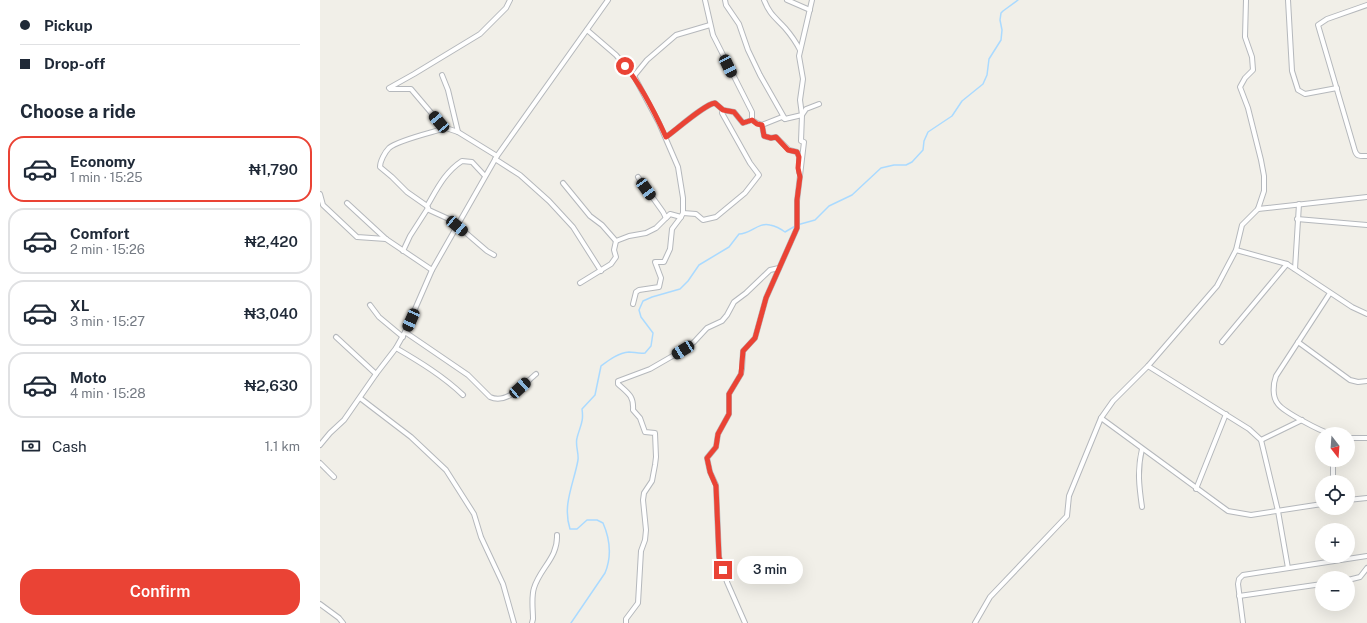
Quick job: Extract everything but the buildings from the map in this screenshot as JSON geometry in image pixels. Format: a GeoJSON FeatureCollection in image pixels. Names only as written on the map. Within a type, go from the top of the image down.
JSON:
{"type":"FeatureCollection","features":[{"type":"Feature","properties":{"kind":"street"},"geometry":{"type":"LineString","coordinates":[[510,0],[506,8],[480,34],[420,71],[388,88],[390,90],[411,89],[439,122],[446,128],[458,132],[520,175],[549,201],[573,227],[601,271]]}},
{"type":"Feature","properties":{"kind":"street"},"geometry":{"type":"LineString","coordinates":[[320,445],[344,420],[396,348],[403,337],[432,270],[496,157],[608,0]]}},
{"type":"Feature","properties":{"kind":"street"},"geometry":{"type":"LineString","coordinates":[[705,0],[713,35],[752,112],[752,120]]}},
{"type":"Feature","properties":{"kind":"street"},"geometry":{"type":"LineString","coordinates":[[725,0],[726,5],[739,24],[748,50],[760,75],[785,119]]}},
{"type":"Feature","properties":{"kind":"street"},"geometry":{"type":"LineString","coordinates":[[764,0],[770,13],[794,38],[800,50]]}},
{"type":"Feature","properties":{"kind":"street"},"geometry":{"type":"LineString","coordinates":[[787,0],[810,10]]}},
{"type":"Feature","properties":{"kind":"street"},"geometry":{"type":"LineString","coordinates":[[745,623],[726,582],[719,557],[716,486],[710,472],[707,458],[716,447],[718,434],[729,414],[729,394],[741,374],[743,351],[755,338],[766,298],[797,228],[797,200],[804,142],[801,141],[802,115],[800,100],[802,79],[799,56],[812,0]]}},
{"type":"Feature","properties":{"kind":"street"},"geometry":{"type":"LineString","coordinates":[[975,623],[990,598],[1066,516],[1069,496],[1101,418],[1113,401],[1148,366],[1216,286],[1236,250],[1242,225],[1258,209],[1264,191],[1264,176],[1258,144],[1240,87],[1245,78],[1253,70],[1252,58],[1245,37],[1246,0]]}},
{"type":"Feature","properties":{"kind":"street"},"geometry":{"type":"LineString","coordinates":[[1288,0],[1292,71],[1298,90],[1305,94],[1337,88]]}},
{"type":"Feature","properties":{"kind":"street"},"geometry":{"type":"LineString","coordinates":[[1367,5],[1327,19],[1318,24],[1356,154],[1360,156],[1367,156]]}},
{"type":"Feature","properties":{"kind":"street"},"geometry":{"type":"LineString","coordinates":[[634,76],[647,60],[676,35],[710,24]]}},
{"type":"Feature","properties":{"kind":"street"},"geometry":{"type":"LineString","coordinates":[[587,30],[616,55],[634,76],[666,137],[678,167],[683,198],[682,215],[672,228],[670,249],[664,262],[655,262],[661,278],[659,287],[644,288],[636,292],[633,304]]}},
{"type":"Feature","properties":{"kind":"street"},"geometry":{"type":"LineString","coordinates":[[442,75],[448,90],[458,132]]}},
{"type":"Feature","properties":{"kind":"street"},"geometry":{"type":"LineString","coordinates":[[666,137],[710,104],[715,103],[723,110],[734,112],[743,123],[752,120]]}},
{"type":"Feature","properties":{"kind":"street"},"geometry":{"type":"LineString","coordinates":[[752,120],[757,124],[762,125],[782,117],[785,119],[802,115],[806,109],[819,104]]}},
{"type":"Feature","properties":{"kind":"street"},"geometry":{"type":"LineString","coordinates":[[638,177],[666,218],[670,214],[696,214],[703,220],[716,216],[745,193],[759,175],[750,163],[722,113],[723,110]]}},
{"type":"Feature","properties":{"kind":"street"},"geometry":{"type":"LineString","coordinates":[[762,125],[764,136],[771,138],[776,137],[788,150],[797,152],[799,157],[798,168],[800,177]]}},
{"type":"Feature","properties":{"kind":"street"},"geometry":{"type":"LineString","coordinates":[[446,128],[390,147],[385,152],[380,163],[380,167],[429,210],[451,220],[487,251],[494,255]]}},
{"type":"Feature","properties":{"kind":"street"},"geometry":{"type":"LineString","coordinates":[[403,251],[442,179],[453,167],[462,161],[472,162],[485,176]]}},
{"type":"Feature","properties":{"kind":"street"},"geometry":{"type":"LineString","coordinates":[[563,183],[590,216],[602,225],[616,241]]}},
{"type":"Feature","properties":{"kind":"street"},"geometry":{"type":"LineString","coordinates":[[320,194],[323,205],[357,237],[386,239]]}},
{"type":"Feature","properties":{"kind":"street"},"geometry":{"type":"LineString","coordinates":[[1258,209],[1367,197]]}},
{"type":"Feature","properties":{"kind":"street"},"geometry":{"type":"LineString","coordinates":[[347,203],[386,239],[432,270]]}},
{"type":"Feature","properties":{"kind":"street"},"geometry":{"type":"LineString","coordinates":[[1295,269],[1299,204]]}},
{"type":"Feature","properties":{"kind":"street"},"geometry":{"type":"LineString","coordinates":[[616,241],[628,236],[646,233],[656,228],[670,214]]}},
{"type":"Feature","properties":{"kind":"street"},"geometry":{"type":"LineString","coordinates":[[1297,219],[1367,225]]}},
{"type":"Feature","properties":{"kind":"street"},"geometry":{"type":"LineString","coordinates":[[580,283],[611,264],[616,257],[614,250],[616,241]]}},
{"type":"Feature","properties":{"kind":"street"},"geometry":{"type":"LineString","coordinates":[[1236,250],[1287,264],[1352,307],[1367,314]]}},
{"type":"Feature","properties":{"kind":"street"},"geometry":{"type":"LineString","coordinates":[[1222,342],[1287,264]]}},
{"type":"Feature","properties":{"kind":"street"},"geometry":{"type":"LineString","coordinates":[[626,623],[626,619],[638,603],[641,551],[645,540],[646,530],[643,500],[644,493],[652,481],[656,457],[655,433],[646,432],[640,418],[633,410],[634,403],[631,397],[626,390],[618,384],[618,381],[650,369],[683,350],[694,342],[707,328],[722,321],[728,315],[734,302],[746,293],[770,270],[779,268]]}},
{"type":"Feature","properties":{"kind":"street"},"geometry":{"type":"LineString","coordinates":[[1315,428],[1278,404],[1275,396],[1274,383],[1276,376],[1330,293]]}},
{"type":"Feature","properties":{"kind":"street"},"geometry":{"type":"LineString","coordinates":[[370,305],[379,317],[403,337]]}},
{"type":"Feature","properties":{"kind":"street"},"geometry":{"type":"LineString","coordinates":[[405,332],[432,348],[461,369],[490,397],[495,399],[511,395],[536,374]]}},
{"type":"Feature","properties":{"kind":"street"},"geometry":{"type":"LineString","coordinates":[[336,338],[376,374]]}},
{"type":"Feature","properties":{"kind":"street"},"geometry":{"type":"LineString","coordinates":[[1298,342],[1350,380],[1358,382],[1367,381]]}},
{"type":"Feature","properties":{"kind":"street"},"geometry":{"type":"LineString","coordinates":[[396,348],[424,364],[463,395]]}},
{"type":"Feature","properties":{"kind":"street"},"geometry":{"type":"LineString","coordinates":[[1148,366],[1226,414],[1261,440],[1278,510],[1288,568]]}},
{"type":"Feature","properties":{"kind":"street"},"geometry":{"type":"LineString","coordinates":[[360,398],[411,437],[446,470],[474,514],[481,537],[502,584],[514,623]]}},
{"type":"Feature","properties":{"kind":"street"},"geometry":{"type":"LineString","coordinates":[[1196,489],[1226,414]]}},
{"type":"Feature","properties":{"kind":"street"},"geometry":{"type":"LineString","coordinates":[[1101,418],[1228,511],[1250,515],[1315,505]]}},
{"type":"Feature","properties":{"kind":"street"},"geometry":{"type":"LineString","coordinates":[[1261,440],[1302,420]]}},
{"type":"Feature","properties":{"kind":"street"},"geometry":{"type":"LineString","coordinates":[[1355,438],[1367,438]]}},
{"type":"Feature","properties":{"kind":"street"},"geometry":{"type":"LineString","coordinates":[[1142,449],[1139,463],[1138,482],[1142,508]]}},
{"type":"Feature","properties":{"kind":"street"},"geometry":{"type":"LineString","coordinates":[[320,463],[334,477]]}},
{"type":"Feature","properties":{"kind":"street"},"geometry":{"type":"LineString","coordinates":[[1355,499],[1367,498]]}},
{"type":"Feature","properties":{"kind":"street"},"geometry":{"type":"LineString","coordinates":[[532,623],[534,589],[553,555],[557,542],[557,535]]}},
{"type":"Feature","properties":{"kind":"street"},"geometry":{"type":"LineString","coordinates":[[1243,623],[1239,596],[1239,579],[1243,575],[1367,556]]}},
{"type":"Feature","properties":{"kind":"street"},"geometry":{"type":"LineString","coordinates":[[1355,578],[1360,577],[1367,568]]}},
{"type":"Feature","properties":{"kind":"street"},"geometry":{"type":"LineString","coordinates":[[1239,596],[1315,585]]}},
{"type":"Feature","properties":{"kind":"street"},"geometry":{"type":"LineString","coordinates":[[320,604],[339,618],[343,623]]}},
{"type":"Feature","properties":{"kind":"waterway"},"geometry":{"type":"LineString","coordinates":[[571,623],[605,573],[609,560],[609,541],[603,523],[597,520],[587,520],[577,529],[570,529],[568,520],[568,503],[578,460],[577,441],[582,421],[582,409],[595,395],[601,366],[621,354],[629,352],[645,353],[651,346],[653,333],[641,317],[639,310],[643,301],[680,289],[688,281],[699,265],[729,247],[739,234],[762,225],[770,225],[785,232],[797,225],[815,220],[829,206],[852,195],[881,168],[894,165],[906,165],[912,162],[923,150],[924,141],[928,132],[952,116],[962,101],[983,84],[987,75],[989,59],[1001,40],[1001,13],[1018,0]]}},
{"type":"Feature","properties":{"kind":"route"},"geometry":{"type":"LineString","coordinates":[[625,66],[634,76],[666,137],[710,104],[715,103],[723,110],[734,112],[743,123],[752,120],[757,124],[762,125],[764,136],[771,138],[776,137],[788,150],[797,152],[799,157],[798,168],[800,177],[797,200],[797,228],[766,298],[755,338],[743,351],[741,374],[729,394],[729,414],[718,434],[716,447],[707,458],[710,472],[716,486],[719,557],[723,570]]}}]}
